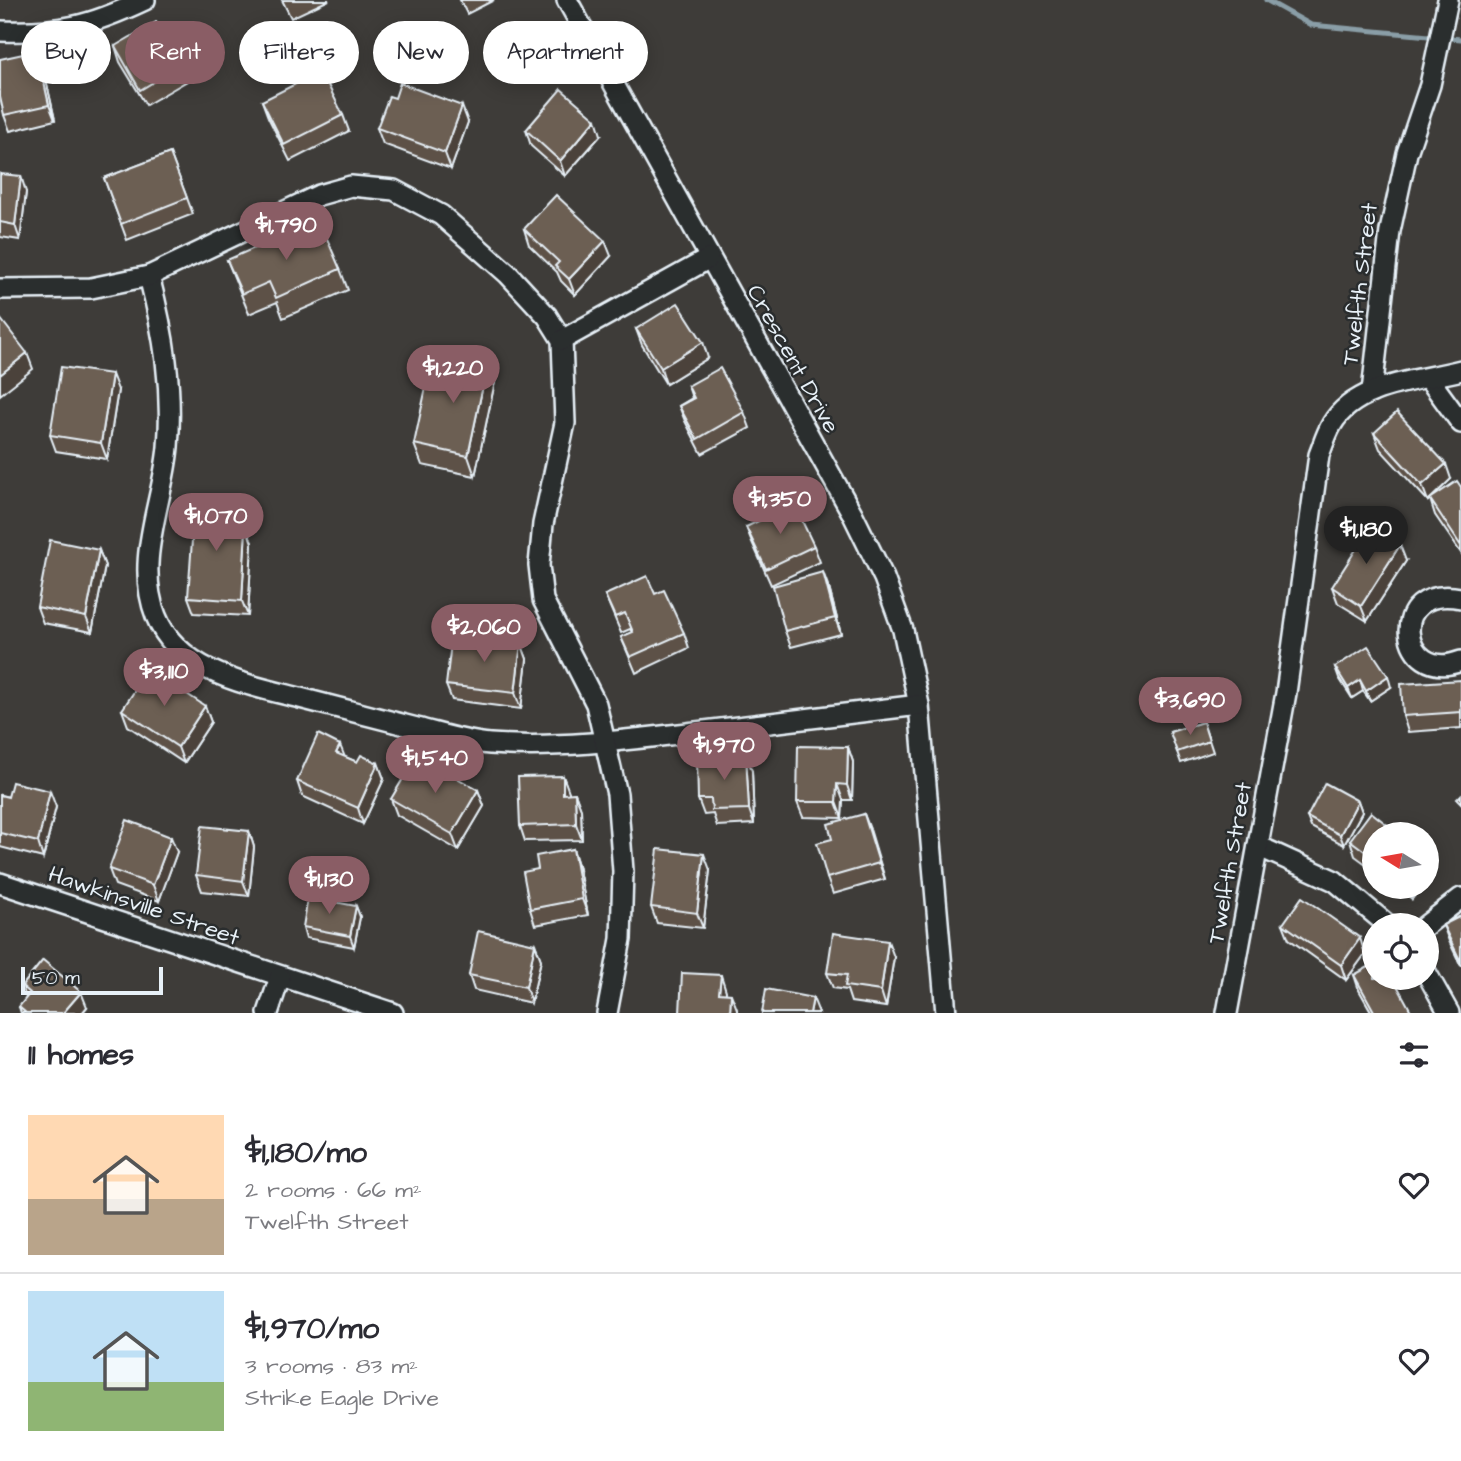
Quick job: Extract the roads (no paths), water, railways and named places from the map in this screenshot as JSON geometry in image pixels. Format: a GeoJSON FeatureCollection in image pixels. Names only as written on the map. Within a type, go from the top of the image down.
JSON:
{"type":"FeatureCollection","features":[{"type":"Feature","properties":{"kind":"street"},"geometry":{"type":"LineString","coordinates":[[0,31],[60,30],[98,23],[145,0]]}},
{"type":"Feature","properties":{"kind":"street","name":"Crescent Drive"},"geometry":{"type":"LineString","coordinates":[[567,0],[852,513],[884,578],[903,630],[919,705],[946,1013]]}},
{"type":"Feature","properties":{"kind":"street","name":"Twelfth Street"},"geometry":{"type":"LineString","coordinates":[[1227,1013],[1286,693],[1319,455],[1332,423],[1353,402],[1372,391],[1390,231],[1407,153],[1430,85],[1448,0]]}},
{"type":"Feature","properties":{"kind":"street"},"geometry":{"type":"LineString","coordinates":[[0,289],[91,288],[149,276],[318,195],[351,186],[394,190],[441,215],[508,274],[547,316],[562,340],[565,423],[543,524],[539,565],[543,600],[596,704],[617,793],[623,870],[621,939],[607,1013]]}},
{"type":"Feature","properties":{"kind":"street"},"geometry":{"type":"LineString","coordinates":[[562,340],[709,259]]}},
{"type":"Feature","properties":{"kind":"street"},"geometry":{"type":"LineString","coordinates":[[149,276],[164,333],[170,390],[168,445],[160,501],[151,532],[149,589],[156,618],[172,641],[190,659],[228,679],[453,737],[517,746],[607,742],[919,705]]}},
{"type":"Feature","properties":{"kind":"street"},"geometry":{"type":"LineString","coordinates":[[1372,391],[1461,370]]}},
{"type":"Feature","properties":{"kind":"street"},"geometry":{"type":"LineString","coordinates":[[1429,379],[1461,423]]}},
{"type":"Feature","properties":{"kind":"street"},"geometry":{"type":"LineString","coordinates":[[1461,598],[1444,595],[1422,602],[1409,622],[1409,633],[1412,645],[1427,662],[1450,665],[1461,661]]}},
{"type":"Feature","properties":{"kind":"street"},"geometry":{"type":"LineString","coordinates":[[1258,846],[1335,881],[1373,913]]}},
{"type":"Feature","properties":{"kind":"street","name":"Hawkinsville Street"},"geometry":{"type":"LineString","coordinates":[[0,883],[393,1013]]}},
{"type":"Feature","properties":{"kind":"street"},"geometry":{"type":"LineString","coordinates":[[1439,915],[1461,898]]}},
{"type":"Feature","properties":{"kind":"street"},"geometry":{"type":"LineString","coordinates":[[268,1013],[280,977]]}},
{"type":"Feature","properties":{"kind":"street"},"geometry":{"type":"LineString","coordinates":[[1436,990],[1449,1013]]}},
{"type":"Feature","properties":{"kind":"waterway"},"geometry":{"type":"LineString","coordinates":[[1266,0],[1311,25],[1461,39]]}}]}
